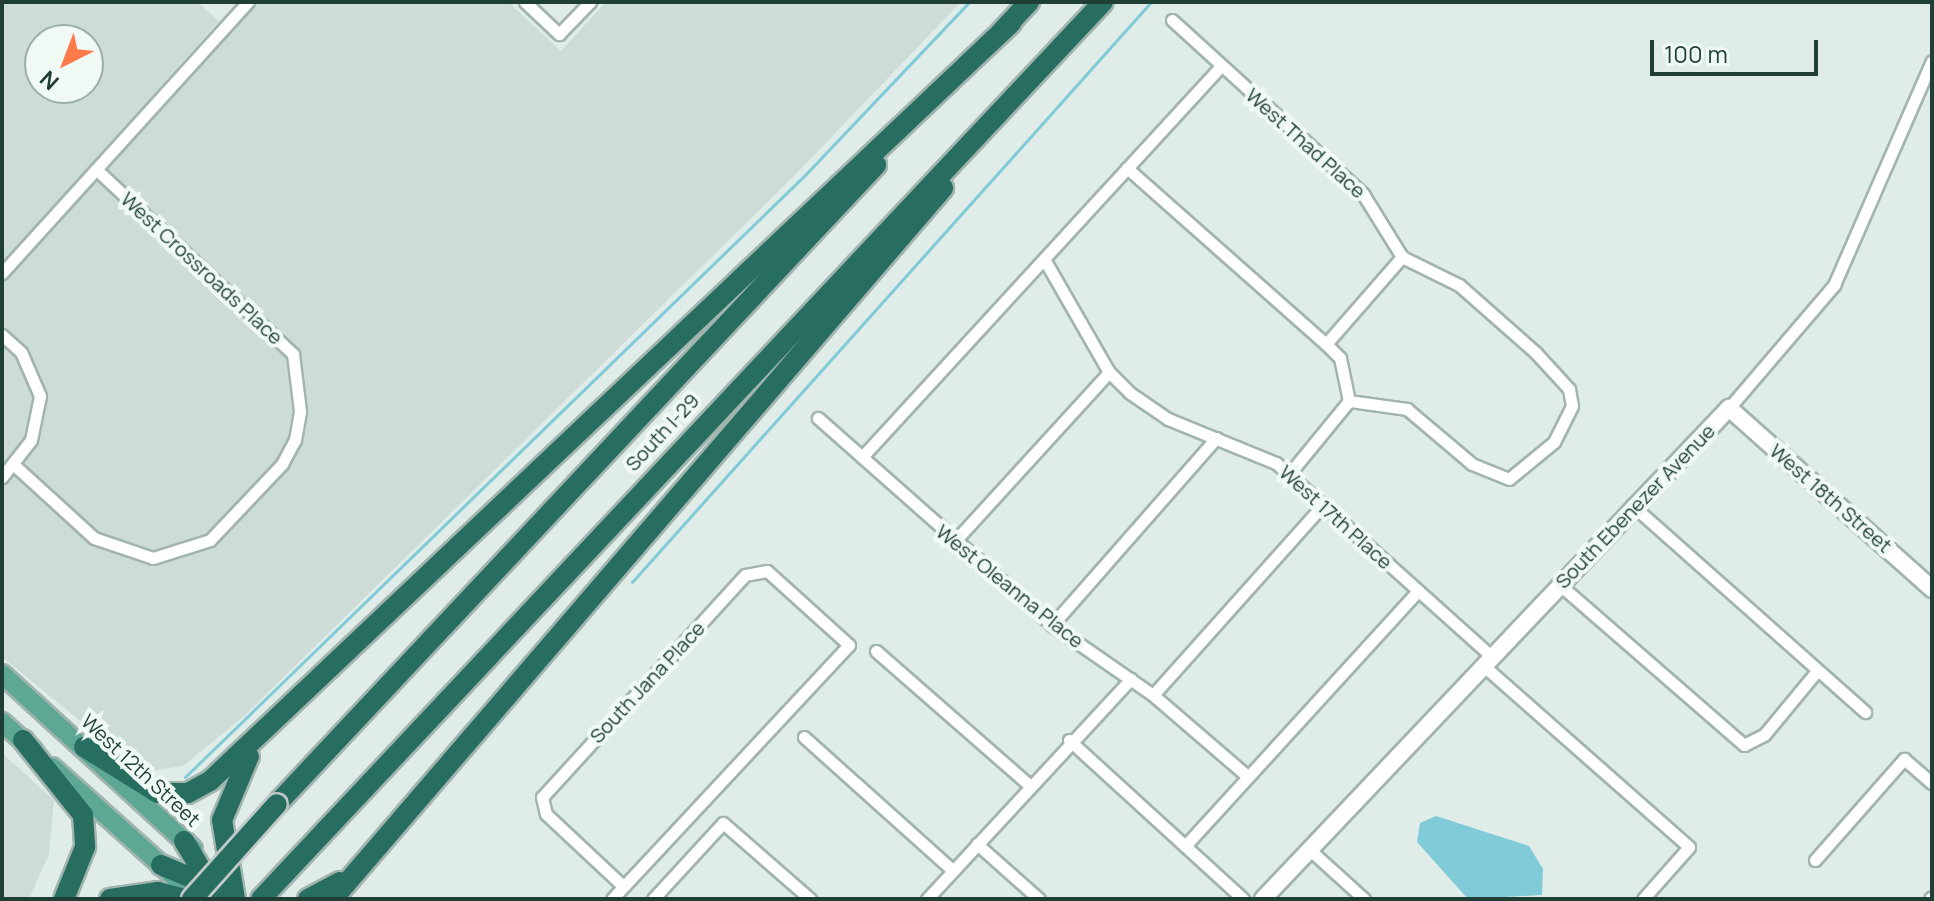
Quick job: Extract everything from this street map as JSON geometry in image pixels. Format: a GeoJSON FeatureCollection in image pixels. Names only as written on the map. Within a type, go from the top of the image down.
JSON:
{"type":"FeatureCollection","features":[{"type":"Feature","properties":{"kind":"highway","name":"South I-29"},"geometry":{"type":"LineString","coordinates":[[192,899],[277,804],[1029,2]]}},
{"type":"Feature","properties":{"kind":"highway","name":"South I-29"},"geometry":{"type":"LineString","coordinates":[[261,899],[1103,2]]}},
{"type":"Feature","properties":{"kind":"highway"},"geometry":{"type":"LineString","coordinates":[[84,747],[130,781],[174,796],[199,789],[269,731],[716,296],[1011,23]]}},
{"type":"Feature","properties":{"kind":"highway"},"geometry":{"type":"LineString","coordinates":[[333,899],[1038,74]]}},
{"type":"Feature","properties":{"kind":"highway"},"geometry":{"type":"LineString","coordinates":[[227,894],[225,805],[269,731]]}},
{"type":"Feature","properties":{"kind":"highway"},"geometry":{"type":"LineString","coordinates":[[23,740],[83,815],[85,847],[64,899]]}},
{"type":"Feature","properties":{"kind":"highway"},"geometry":{"type":"LineString","coordinates":[[184,841],[227,894]]}},
{"type":"Feature","properties":{"kind":"highway"},"geometry":{"type":"LineString","coordinates":[[161,865],[227,894]]}},
{"type":"Feature","properties":{"kind":"highway"},"geometry":{"type":"LineString","coordinates":[[308,899],[359,866]]}},
{"type":"Feature","properties":{"kind":"highway"},"geometry":{"type":"LineString","coordinates":[[110,899],[158,892],[184,899]]}},
{"type":"Feature","properties":{"kind":"main road","name":"West 12th Street"},"geometry":{"type":"LineString","coordinates":[[2,674],[184,841]]}},
{"type":"Feature","properties":{"kind":"main road"},"geometry":{"type":"LineString","coordinates":[[2,722],[161,865]]}},
{"type":"Feature","properties":{"kind":"street"},"geometry":{"type":"LineString","coordinates":[[2,273],[248,2]]}},
{"type":"Feature","properties":{"kind":"street"},"geometry":{"type":"LineString","coordinates":[[525,2],[559,34],[590,2]]}},
{"type":"Feature","properties":{"kind":"street","name":"West Thad Place"},"geometry":{"type":"LineString","coordinates":[[1172,20],[1363,194],[1402,257]]}},
{"type":"Feature","properties":{"kind":"street","name":"South Ebenezer Avenue"},"geometry":{"type":"LineString","coordinates":[[1263,899],[1489,663],[1631,505],[1729,408],[1834,285],[1932,61]]}},
{"type":"Feature","properties":{"kind":"street"},"geometry":{"type":"LineString","coordinates":[[862,457],[1221,66]]}},
{"type":"Feature","properties":{"kind":"street"},"geometry":{"type":"LineString","coordinates":[[1127,168],[1340,358],[1349,401]]}},
{"type":"Feature","properties":{"kind":"street","name":"West Crossroads Place"},"geometry":{"type":"LineString","coordinates":[[13,464],[94,538],[153,558],[210,540],[282,464],[295,440],[300,411],[293,354],[96,169]]}},
{"type":"Feature","properties":{"kind":"street"},"geometry":{"type":"LineString","coordinates":[[1326,344],[1402,257],[1441,273],[1481,303],[1571,397],[1567,424],[1509,479],[1472,464],[1407,409],[1349,401]]}},
{"type":"Feature","properties":{"kind":"street","name":"West 17th Place"},"geometry":{"type":"LineString","coordinates":[[1044,259],[1109,372],[1144,405],[1290,473],[1489,663],[1689,847],[1643,899]]}},
{"type":"Feature","properties":{"kind":"street"},"geometry":{"type":"LineString","coordinates":[[2,335],[21,352],[40,396],[31,440],[2,477]]}},
{"type":"Feature","properties":{"kind":"street"},"geometry":{"type":"LineString","coordinates":[[954,542],[1109,372]]}},
{"type":"Feature","properties":{"kind":"street"},"geometry":{"type":"LineString","coordinates":[[1290,473],[1349,401]]}},
{"type":"Feature","properties":{"kind":"street","name":"West 18th Street"},"geometry":{"type":"LineString","coordinates":[[1729,408],[1932,589]]}},
{"type":"Feature","properties":{"kind":"street","name":"West Oleanna Place"},"geometry":{"type":"LineString","coordinates":[[818,418],[954,542],[1052,625],[1153,695],[1246,775]]}},
{"type":"Feature","properties":{"kind":"street"},"geometry":{"type":"LineString","coordinates":[[1052,625],[1216,438]]}},
{"type":"Feature","properties":{"kind":"street"},"geometry":{"type":"LineString","coordinates":[[1153,695],[1323,505]]}},
{"type":"Feature","properties":{"kind":"street"},"geometry":{"type":"LineString","coordinates":[[1631,505],[1865,712]]}},
{"type":"Feature","properties":{"kind":"street","name":"South Jana Place"},"geometry":{"type":"LineString","coordinates":[[761,569],[776,577],[849,645],[623,886],[546,814],[542,797],[745,575],[761,569]]}},
{"type":"Feature","properties":{"kind":"street"},"geometry":{"type":"LineString","coordinates":[[1560,585],[1744,745],[1764,735],[1817,671]]}},
{"type":"Feature","properties":{"kind":"street"},"geometry":{"type":"LineString","coordinates":[[1185,846],[1246,775],[1417,592]]}},
{"type":"Feature","properties":{"kind":"street"},"geometry":{"type":"LineString","coordinates":[[876,651],[1029,785]]}},
{"type":"Feature","properties":{"kind":"street"},"geometry":{"type":"LineString","coordinates":[[927,899],[1069,740],[1131,679]]}},
{"type":"Feature","properties":{"kind":"street"},"geometry":{"type":"LineString","coordinates":[[804,737],[952,870]]}},
{"type":"Feature","properties":{"kind":"street"},"geometry":{"type":"LineString","coordinates":[[1069,740],[1243,899]]}},
{"type":"Feature","properties":{"kind":"street"},"geometry":{"type":"LineString","coordinates":[[1815,860],[1904,759],[1932,783]]}},
{"type":"Feature","properties":{"kind":"street"},"geometry":{"type":"LineString","coordinates":[[653,899],[723,823],[810,899]]}},
{"type":"Feature","properties":{"kind":"street"},"geometry":{"type":"LineString","coordinates":[[977,844],[1039,899]]}},
{"type":"Feature","properties":{"kind":"street"},"geometry":{"type":"LineString","coordinates":[[1310,850],[1364,899]]}},
{"type":"Feature","properties":{"kind":"street"},"geometry":{"type":"LineString","coordinates":[[612,899],[623,886]]}},
{"type":"Feature","properties":{"kind":"shaded area"},"geometry":{"type":"Polygon","coordinates":[[[2,2],[197,2],[219,21],[2,263],[2,2]]]}},
{"type":"Feature","properties":{"kind":"shaded area"},"geometry":{"type":"Polygon","coordinates":[[[259,2],[508,2],[561,51],[606,2],[961,2],[794,176],[243,717],[183,766],[143,772],[2,657],[2,285],[259,2]]]}},
{"type":"Feature","properties":{"kind":"shaded area"},"geometry":{"type":"Polygon","coordinates":[[[2,753],[54,800],[49,854],[29,899],[2,899],[2,753]]]}},
{"type":"Feature","properties":{"kind":"water"},"geometry":{"type":"Polygon","coordinates":[[[1436,816],[1529,846],[1543,869],[1542,895],[1468,899],[1417,842],[1420,823],[1436,816]]]}},
{"type":"Feature","properties":{"kind":"waterway"},"geometry":{"type":"LineString","coordinates":[[185,777],[805,175],[969,2]]}},
{"type":"Feature","properties":{"kind":"waterway"},"geometry":{"type":"LineString","coordinates":[[632,582],[1151,2]]}}]}
